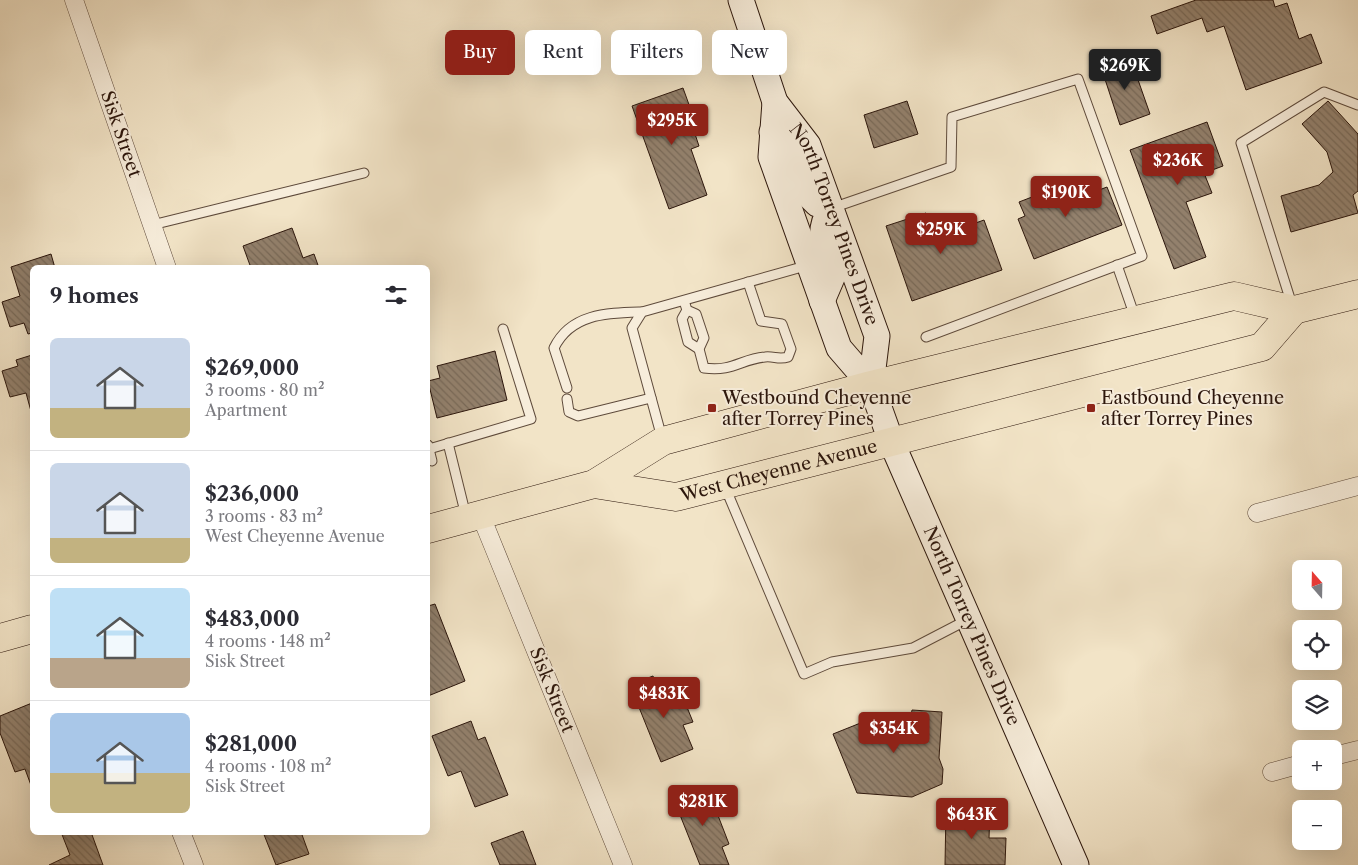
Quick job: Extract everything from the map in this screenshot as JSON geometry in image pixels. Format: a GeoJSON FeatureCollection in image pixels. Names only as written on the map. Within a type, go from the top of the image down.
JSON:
{"type":"FeatureCollection","features":[{"type":"Feature","properties":{"kind":"main road","name":"North Torrey Pines Drive"},"geometry":{"type":"LineString","coordinates":[[741,0],[775,102],[808,145],[877,336],[871,385]]}},
{"type":"Feature","properties":{"kind":"main road","name":"North Torrey Pines Drive"},"geometry":{"type":"LineString","coordinates":[[775,102],[770,157],[839,348],[871,385],[891,441],[1076,865]]}},
{"type":"Feature","properties":{"kind":"main road"},"geometry":{"type":"LineString","coordinates":[[772,132],[782,137],[807,194],[818,204],[831,208],[822,222],[822,238],[834,273],[822,301]]}},
{"type":"Feature","properties":{"kind":"main road","name":"West Cheyenne Avenue"},"geometry":{"type":"LineString","coordinates":[[430,529],[594,484],[663,440],[871,385],[1234,296],[1294,310],[1358,294]]}},
{"type":"Feature","properties":{"kind":"main road","name":"West Cheyenne Avenue"},"geometry":{"type":"LineString","coordinates":[[594,484],[676,497],[1262,347],[1294,310]]}},
{"type":"Feature","properties":{"kind":"main road"},"geometry":{"type":"LineString","coordinates":[[0,638],[30,630]]}},
{"type":"Feature","properties":{"kind":"street","name":"Sisk Street"},"geometry":{"type":"LineString","coordinates":[[74,0],[166,265]]}},
{"type":"Feature","properties":{"kind":"street"},"geometry":{"type":"LineString","coordinates":[[1257,513],[1358,486]]}},
{"type":"Feature","properties":{"kind":"street","name":"Sisk Street"},"geometry":{"type":"LineString","coordinates":[[474,518],[623,865]]}},
{"type":"Feature","properties":{"kind":"street"},"geometry":{"type":"LineString","coordinates":[[1342,754],[1358,750]]}},
{"type":"Feature","properties":{"kind":"street"},"geometry":{"type":"LineString","coordinates":[[1272,772],[1292,766]]}},
{"type":"Feature","properties":{"kind":"street"},"geometry":{"type":"LineString","coordinates":[[182,835],[194,865]]}},
{"type":"Feature","properties":{"kind":"lane"},"geometry":{"type":"LineString","coordinates":[[831,208],[951,167],[952,118],[1078,79],[1142,256],[926,337]]}},
{"type":"Feature","properties":{"kind":"lane"},"geometry":{"type":"LineString","coordinates":[[1294,310],[1240,144],[1324,92],[1358,105]]}},
{"type":"Feature","properties":{"kind":"lane"},"geometry":{"type":"LineString","coordinates":[[152,225],[364,173]]}},
{"type":"Feature","properties":{"kind":"lane"},"geometry":{"type":"LineString","coordinates":[[567,388],[554,348],[560,336],[582,320],[603,313],[642,312],[686,305],[748,282],[809,265]]}},
{"type":"Feature","properties":{"kind":"lane"},"geometry":{"type":"LineString","coordinates":[[1117,265],[1136,320]]}},
{"type":"Feature","properties":{"kind":"lane"},"geometry":{"type":"LineString","coordinates":[[686,305],[696,314],[704,338],[699,349],[704,368],[721,370],[766,357],[779,360],[788,357],[791,349],[782,324],[761,321],[748,282]]}},
{"type":"Feature","properties":{"kind":"lane"},"geometry":{"type":"LineString","coordinates":[[686,305],[682,319],[688,342],[699,349]]}},
{"type":"Feature","properties":{"kind":"lane"},"geometry":{"type":"LineString","coordinates":[[642,312],[632,328],[663,440]]}},
{"type":"Feature","properties":{"kind":"lane"},"geometry":{"type":"LineString","coordinates":[[430,447],[531,419],[503,329]]}},
{"type":"Feature","properties":{"kind":"lane"},"geometry":{"type":"LineString","coordinates":[[567,399],[569,412],[578,416],[651,398]]}},
{"type":"Feature","properties":{"kind":"lane"},"geometry":{"type":"LineString","coordinates":[[448,443],[474,518]]}},
{"type":"Feature","properties":{"kind":"lane"},"geometry":{"type":"LineString","coordinates":[[430,454],[432,461]]}},
{"type":"Feature","properties":{"kind":"lane"},"geometry":{"type":"LineString","coordinates":[[724,484],[804,674],[832,662],[913,648],[969,619]]}},
{"type":"Feature","properties":{"kind":"building"},"geometry":{"type":"Polygon","coordinates":[[[1196,0],[1273,0],[1275,7],[1287,3],[1299,39],[1311,34],[1322,63],[1246,90],[1224,26],[1207,32],[1202,18],[1157,34],[1151,16],[1196,0]]]}},
{"type":"Feature","properties":{"kind":"building"},"geometry":{"type":"Polygon","coordinates":[[[1130,57],[1150,114],[1120,125],[1101,67],[1130,57]]]}},
{"type":"Feature","properties":{"kind":"building"},"geometry":{"type":"Polygon","coordinates":[[[683,88],[696,124],[692,125],[699,146],[691,149],[707,195],[669,209],[632,106],[683,88]]]}},
{"type":"Feature","properties":{"kind":"building"},"geometry":{"type":"Polygon","coordinates":[[[907,101],[918,134],[874,148],[864,115],[907,101]]]}},
{"type":"Feature","properties":{"kind":"building"},"geometry":{"type":"Polygon","coordinates":[[[1328,101],[1358,134],[1358,191],[1353,195],[1358,213],[1291,232],[1281,196],[1319,185],[1333,172],[1327,152],[1302,124],[1328,101]]]}},
{"type":"Feature","properties":{"kind":"building"},"geometry":{"type":"Polygon","coordinates":[[[1207,122],[1223,166],[1204,173],[1212,193],[1186,202],[1206,257],[1174,269],[1130,150],[1207,122]]]}},
{"type":"Feature","properties":{"kind":"building"},"geometry":{"type":"Polygon","coordinates":[[[1071,182],[1078,198],[1107,187],[1122,225],[1034,259],[1018,219],[1025,216],[1019,202],[1071,182]]]}},
{"type":"Feature","properties":{"kind":"building"},"geometry":{"type":"Polygon","coordinates":[[[926,213],[934,238],[984,220],[1002,270],[912,301],[886,226],[926,213]]]}},
{"type":"Feature","properties":{"kind":"building"},"geometry":{"type":"Polygon","coordinates":[[[292,228],[303,258],[314,254],[318,265],[250,265],[243,246],[292,228]]]}},
{"type":"Feature","properties":{"kind":"building"},"geometry":{"type":"Polygon","coordinates":[[[51,254],[54,265],[30,265],[30,334],[28,334],[24,323],[10,327],[2,302],[20,296],[11,267],[51,254]]]}},
{"type":"Feature","properties":{"kind":"building"},"geometry":{"type":"Polygon","coordinates":[[[495,351],[507,400],[437,418],[430,389],[430,380],[440,378],[437,366],[495,351]]]}},
{"type":"Feature","properties":{"kind":"building"},"geometry":{"type":"Polygon","coordinates":[[[30,356],[30,408],[26,393],[10,397],[2,371],[18,366],[16,360],[30,356]]]}},
{"type":"Feature","properties":{"kind":"building"},"geometry":{"type":"Polygon","coordinates":[[[435,604],[465,681],[430,695],[430,605],[435,604]]]}},
{"type":"Feature","properties":{"kind":"building"},"geometry":{"type":"Polygon","coordinates":[[[653,676],[661,698],[680,690],[693,722],[683,725],[693,749],[661,762],[630,685],[653,676]]]}},
{"type":"Feature","properties":{"kind":"building"},"geometry":{"type":"Polygon","coordinates":[[[30,704],[30,783],[25,769],[15,772],[0,733],[0,716],[30,704]]]}},
{"type":"Feature","properties":{"kind":"building"},"geometry":{"type":"Polygon","coordinates":[[[912,710],[942,712],[939,758],[943,769],[942,784],[912,797],[857,793],[833,734],[873,718],[873,713],[911,716],[912,710]]]}},
{"type":"Feature","properties":{"kind":"building"},"geometry":{"type":"Polygon","coordinates":[[[471,721],[478,740],[485,737],[508,795],[475,807],[461,771],[448,776],[432,736],[471,721]]]}},
{"type":"Feature","properties":{"kind":"building"},"geometry":{"type":"Polygon","coordinates":[[[707,787],[729,844],[722,847],[729,865],[700,865],[674,800],[707,787]]]}},
{"type":"Feature","properties":{"kind":"building"},"geometry":{"type":"Polygon","coordinates":[[[946,810],[990,811],[989,838],[1006,838],[1005,865],[945,865],[946,810]]]}},
{"type":"Feature","properties":{"kind":"building"},"geometry":{"type":"Polygon","coordinates":[[[523,831],[536,865],[500,865],[491,843],[523,831]]]}},
{"type":"Feature","properties":{"kind":"building"},"geometry":{"type":"Polygon","coordinates":[[[62,835],[92,835],[103,865],[49,865],[70,855],[62,835]]]}},
{"type":"Feature","properties":{"kind":"building"},"geometry":{"type":"Polygon","coordinates":[[[264,835],[302,835],[309,854],[276,865],[264,835]]]}},
{"type":"Feature","properties":{"kind":"place","name":"Westbound Cheyenne after Torrey Pines"},"geometry":{"type":"Point","coordinates":[712,408]}},
{"type":"Feature","properties":{"kind":"place","name":"Eastbound Cheyenne after Torrey Pines"},"geometry":{"type":"Point","coordinates":[1091,408]}}]}
